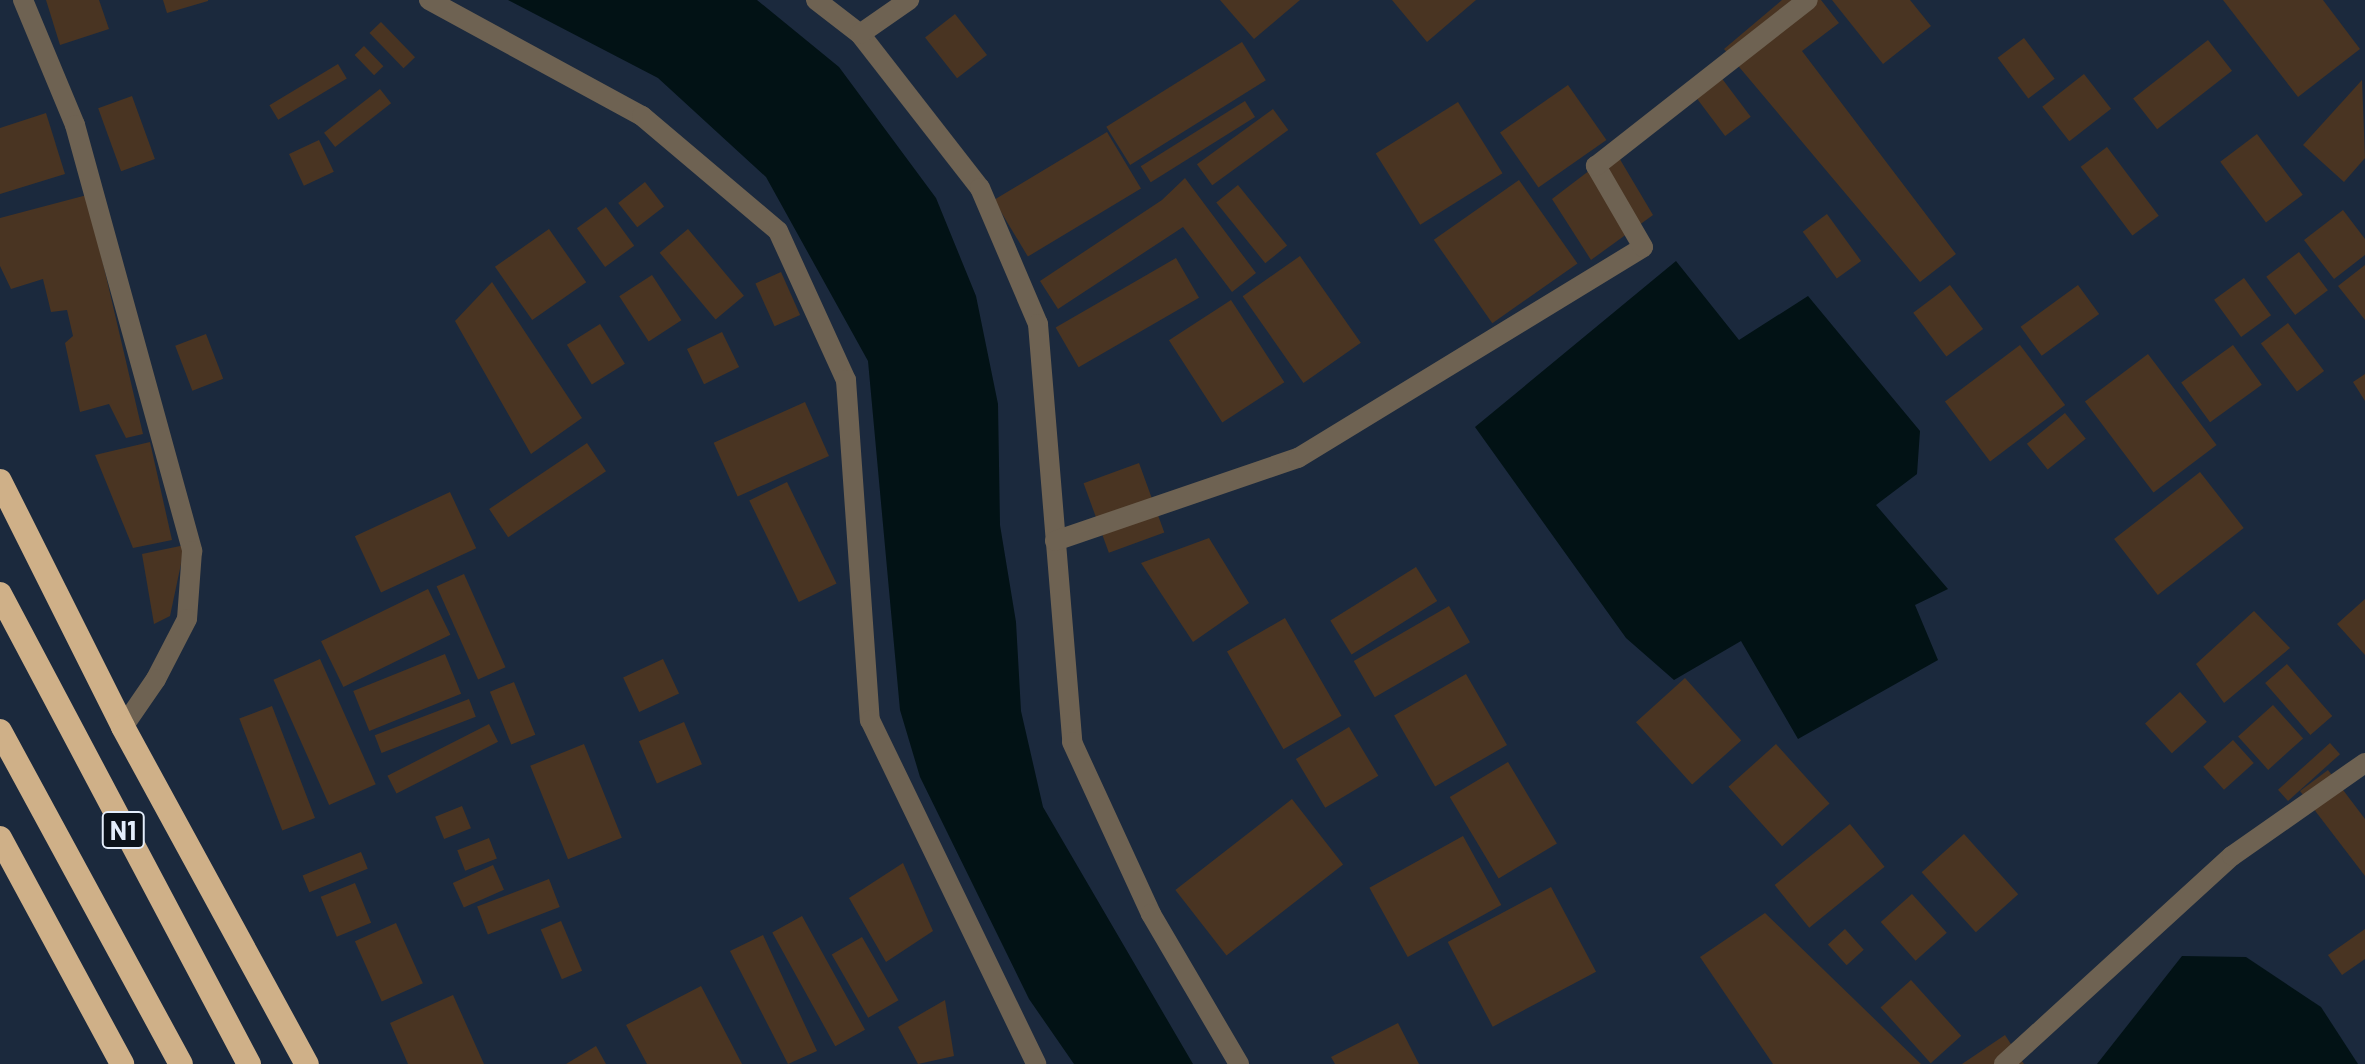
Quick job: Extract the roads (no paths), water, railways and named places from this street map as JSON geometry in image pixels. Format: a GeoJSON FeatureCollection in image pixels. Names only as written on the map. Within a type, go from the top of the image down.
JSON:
{"type":"FeatureCollection","features":[{"type":"Feature","properties":{"kind":"highway"},"geometry":{"type":"LineString","coordinates":[[0,481],[123,727],[307,1064]]}},
{"type":"Feature","properties":{"kind":"highway","name":"N1"},"geometry":{"type":"LineString","coordinates":[[0,594],[249,1064]]}},
{"type":"Feature","properties":{"kind":"highway","name":"N1"},"geometry":{"type":"LineString","coordinates":[[0,731],[181,1064]]}},
{"type":"Feature","properties":{"kind":"highway"},"geometry":{"type":"LineString","coordinates":[[0,838],[122,1064]]}},
{"type":"Feature","properties":{"kind":"street"},"geometry":{"type":"LineString","coordinates":[[23,0],[75,125],[192,551],[187,619],[156,679],[123,727]]}},
{"type":"Feature","properties":{"kind":"street"},"geometry":{"type":"LineString","coordinates":[[429,0],[467,7],[642,116],[778,231],[846,380],[870,720],[1036,1064]]}},
{"type":"Feature","properties":{"kind":"street"},"geometry":{"type":"LineString","coordinates":[[816,0],[860,34],[980,188],[1038,324],[1072,742],[1151,914],[1239,1064]]}},
{"type":"Feature","properties":{"kind":"street"},"geometry":{"type":"LineString","coordinates":[[860,34],[909,0]]}},
{"type":"Feature","properties":{"kind":"street"},"geometry":{"type":"LineString","coordinates":[[1055,541],[1298,458],[1643,247],[1596,166],[1808,0]]}},
{"type":"Feature","properties":{"kind":"street"},"geometry":{"type":"LineString","coordinates":[[2004,1064],[2232,856],[2365,763]]}}]}
